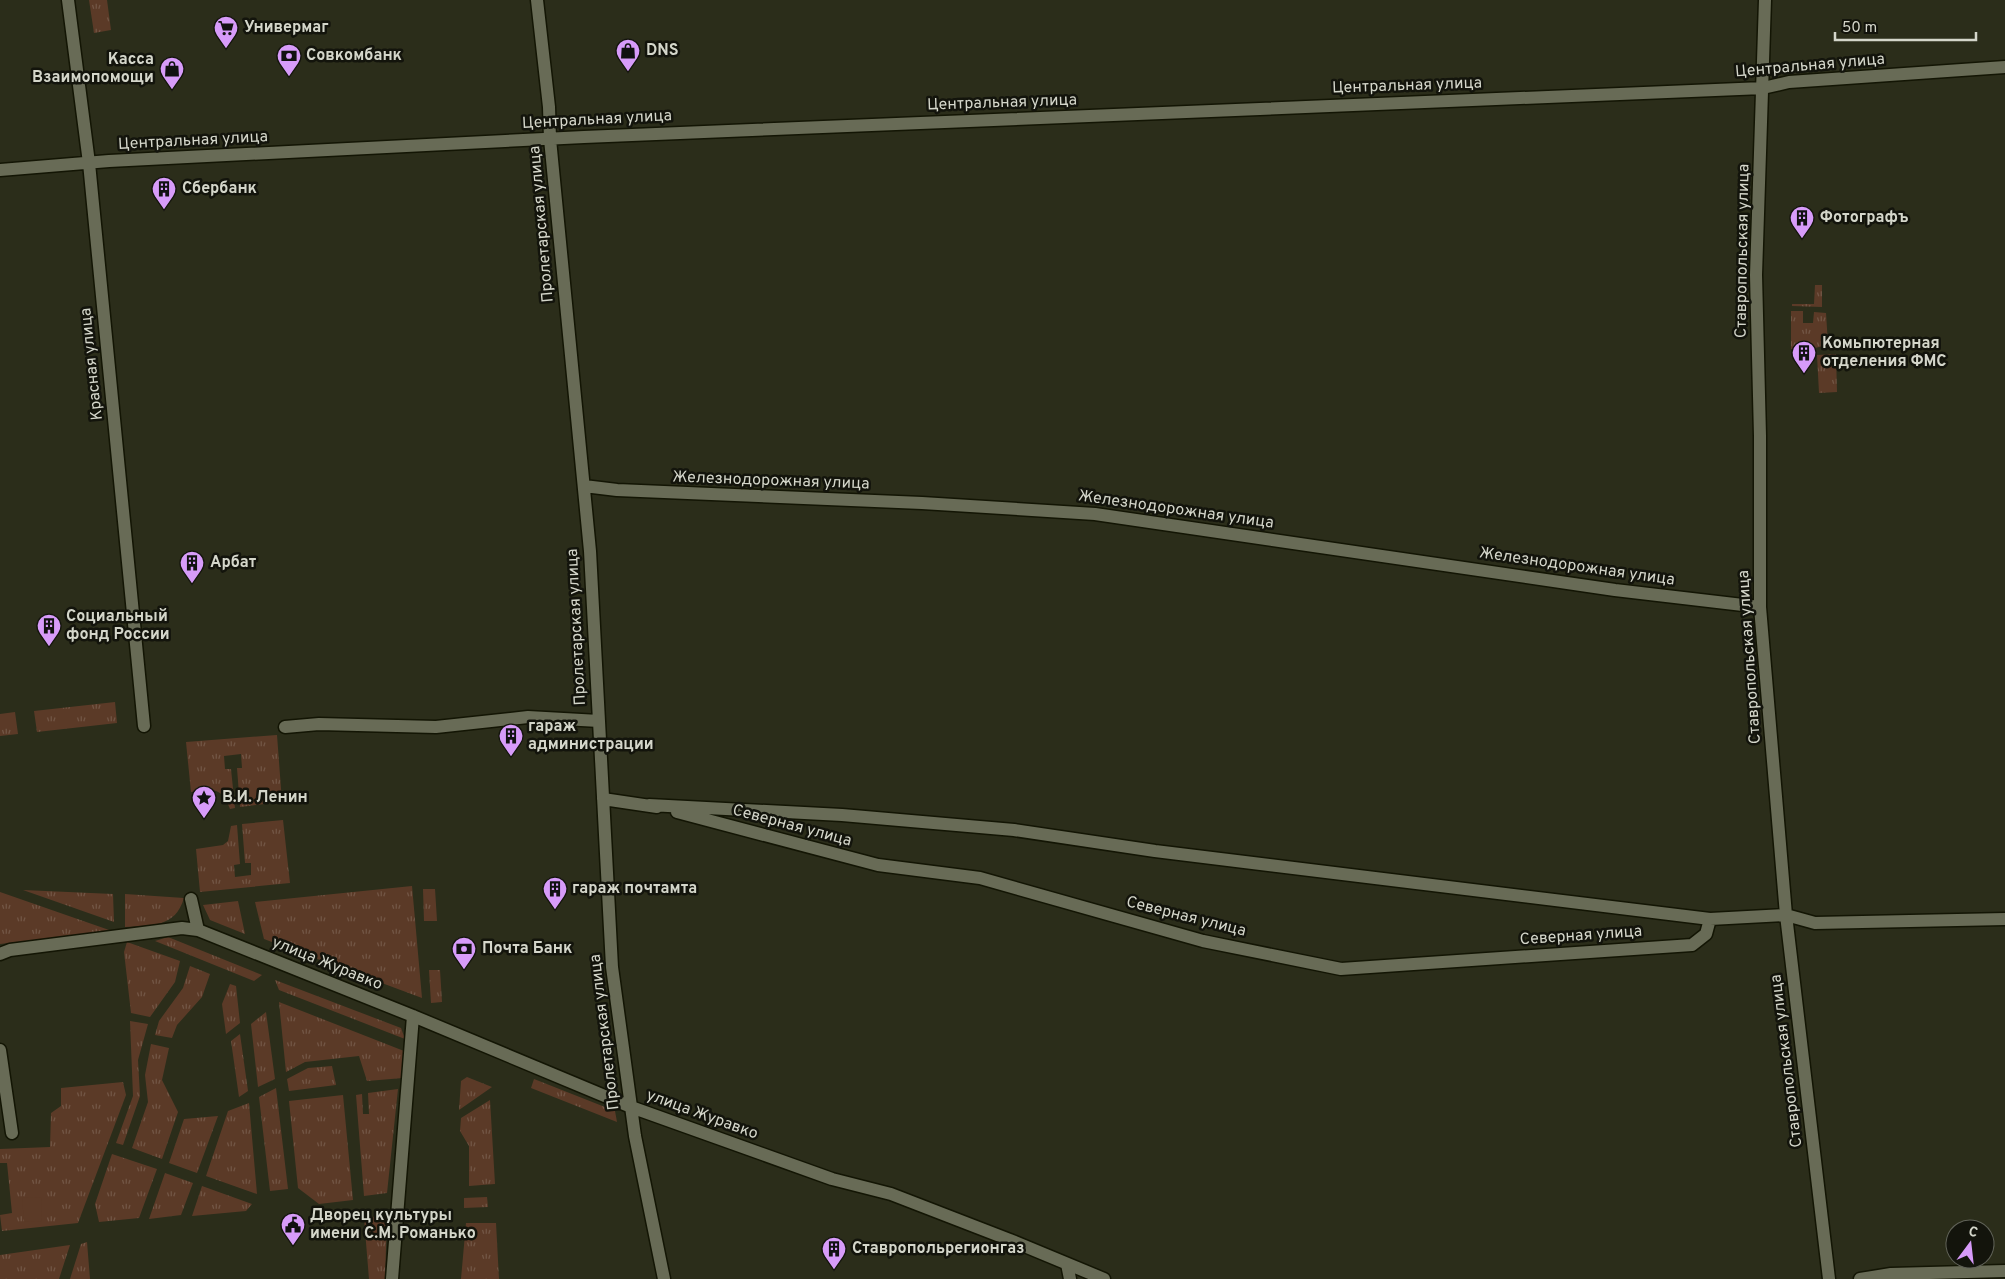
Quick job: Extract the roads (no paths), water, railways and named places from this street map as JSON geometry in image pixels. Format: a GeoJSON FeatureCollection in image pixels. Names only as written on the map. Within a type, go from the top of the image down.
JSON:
{"type":"FeatureCollection","features":[{"type":"Feature","properties":{"kind":"street","name":"Красная улица"},"geometry":{"type":"LineString","coordinates":[[68,0],[88,163],[144,726]]}},
{"type":"Feature","properties":{"kind":"street","name":"Пролетарская улица"},"geometry":{"type":"LineString","coordinates":[[537,0],[549,107],[550,139],[590,551],[612,967],[636,1144],[664,1279]]}},
{"type":"Feature","properties":{"kind":"street","name":"Ставропольская улица"},"geometry":{"type":"LineString","coordinates":[[1765,0],[1756,275],[1760,436],[1760,607],[1786,915],[1829,1279]]}},
{"type":"Feature","properties":{"kind":"street","name":"Центральная улица"},"geometry":{"type":"LineString","coordinates":[[0,170],[88,163],[550,139],[1763,88],[1789,82],[2005,67]]}},
{"type":"Feature","properties":{"kind":"street","name":"Железнодорожная улица"},"geometry":{"type":"LineString","coordinates":[[584,486],[617,490],[912,503],[1095,514],[1615,590],[1760,607]]}},
{"type":"Feature","properties":{"kind":"street"},"geometry":{"type":"LineString","coordinates":[[285,727],[319,724],[436,727],[528,717],[599,721]]}},
{"type":"Feature","properties":{"kind":"street","name":"Северная улица"},"geometry":{"type":"LineString","coordinates":[[603,799],[649,805],[842,815],[1014,830],[1155,851],[1710,919],[1786,915],[1815,923],[2005,919]]}},
{"type":"Feature","properties":{"kind":"street","name":"Северная улица"},"geometry":{"type":"LineString","coordinates":[[649,805],[878,865],[980,878],[1203,941],[1341,968],[1692,945],[1706,934],[1710,919]]}},
{"type":"Feature","properties":{"kind":"street"},"geometry":{"type":"LineString","coordinates":[[192,899],[198,930]]}},
{"type":"Feature","properties":{"kind":"street","name":"улица Журавко"},"geometry":{"type":"LineString","coordinates":[[0,954],[10,950],[182,928],[198,930],[413,1016],[631,1107],[832,1179],[891,1194],[1104,1279]]}},
{"type":"Feature","properties":{"kind":"street"},"geometry":{"type":"LineString","coordinates":[[392,1279],[413,1016]]}},
{"type":"Feature","properties":{"kind":"street"},"geometry":{"type":"LineString","coordinates":[[0,1050],[12,1133]]}},
{"type":"Feature","properties":{"kind":"street"},"geometry":{"type":"LineString","coordinates":[[1066,1264],[1070,1279]]}},
{"type":"Feature","properties":{"kind":"street"},"geometry":{"type":"LineString","coordinates":[[1860,1279],[1891,1274],[2005,1271]]}},
{"type":"Feature","properties":{"kind":"place","name":"Универмаг"},"geometry":{"type":"Point","coordinates":[226,49]}},
{"type":"Feature","properties":{"kind":"place","name":"DNS"},"geometry":{"type":"Point","coordinates":[628,72]}},
{"type":"Feature","properties":{"kind":"place","name":"Совкомбанк"},"geometry":{"type":"Point","coordinates":[289,77]}},
{"type":"Feature","properties":{"kind":"place","name":"Касса Взаимопомощи"},"geometry":{"type":"Point","coordinates":[172,90]}},
{"type":"Feature","properties":{"kind":"place","name":"Сбербанк"},"geometry":{"type":"Point","coordinates":[164,210]}},
{"type":"Feature","properties":{"kind":"place","name":"Фотографъ"},"geometry":{"type":"Point","coordinates":[1802,239]}},
{"type":"Feature","properties":{"kind":"place","name":"Комьпютерная отделения ФМС"},"geometry":{"type":"Point","coordinates":[1804,374]}},
{"type":"Feature","properties":{"kind":"place","name":"Арбат"},"geometry":{"type":"Point","coordinates":[192,584]}},
{"type":"Feature","properties":{"kind":"place","name":"Социальный фонд России"},"geometry":{"type":"Point","coordinates":[49,647]}},
{"type":"Feature","properties":{"kind":"place","name":"гараж администрации"},"geometry":{"type":"Point","coordinates":[511,757]}},
{"type":"Feature","properties":{"kind":"place","name":"В.И. Ленин"},"geometry":{"type":"Point","coordinates":[204,819]}},
{"type":"Feature","properties":{"kind":"place","name":"гараж почтамта"},"geometry":{"type":"Point","coordinates":[555,910]}},
{"type":"Feature","properties":{"kind":"place","name":"Почта Банк"},"geometry":{"type":"Point","coordinates":[464,970]}},
{"type":"Feature","properties":{"kind":"place","name":"Дворец культуры имени С.М. Романько"},"geometry":{"type":"Point","coordinates":[293,1246]}},
{"type":"Feature","properties":{"kind":"place","name":"Ставропольрегионгаз"},"geometry":{"type":"Point","coordinates":[834,1270]}}]}
